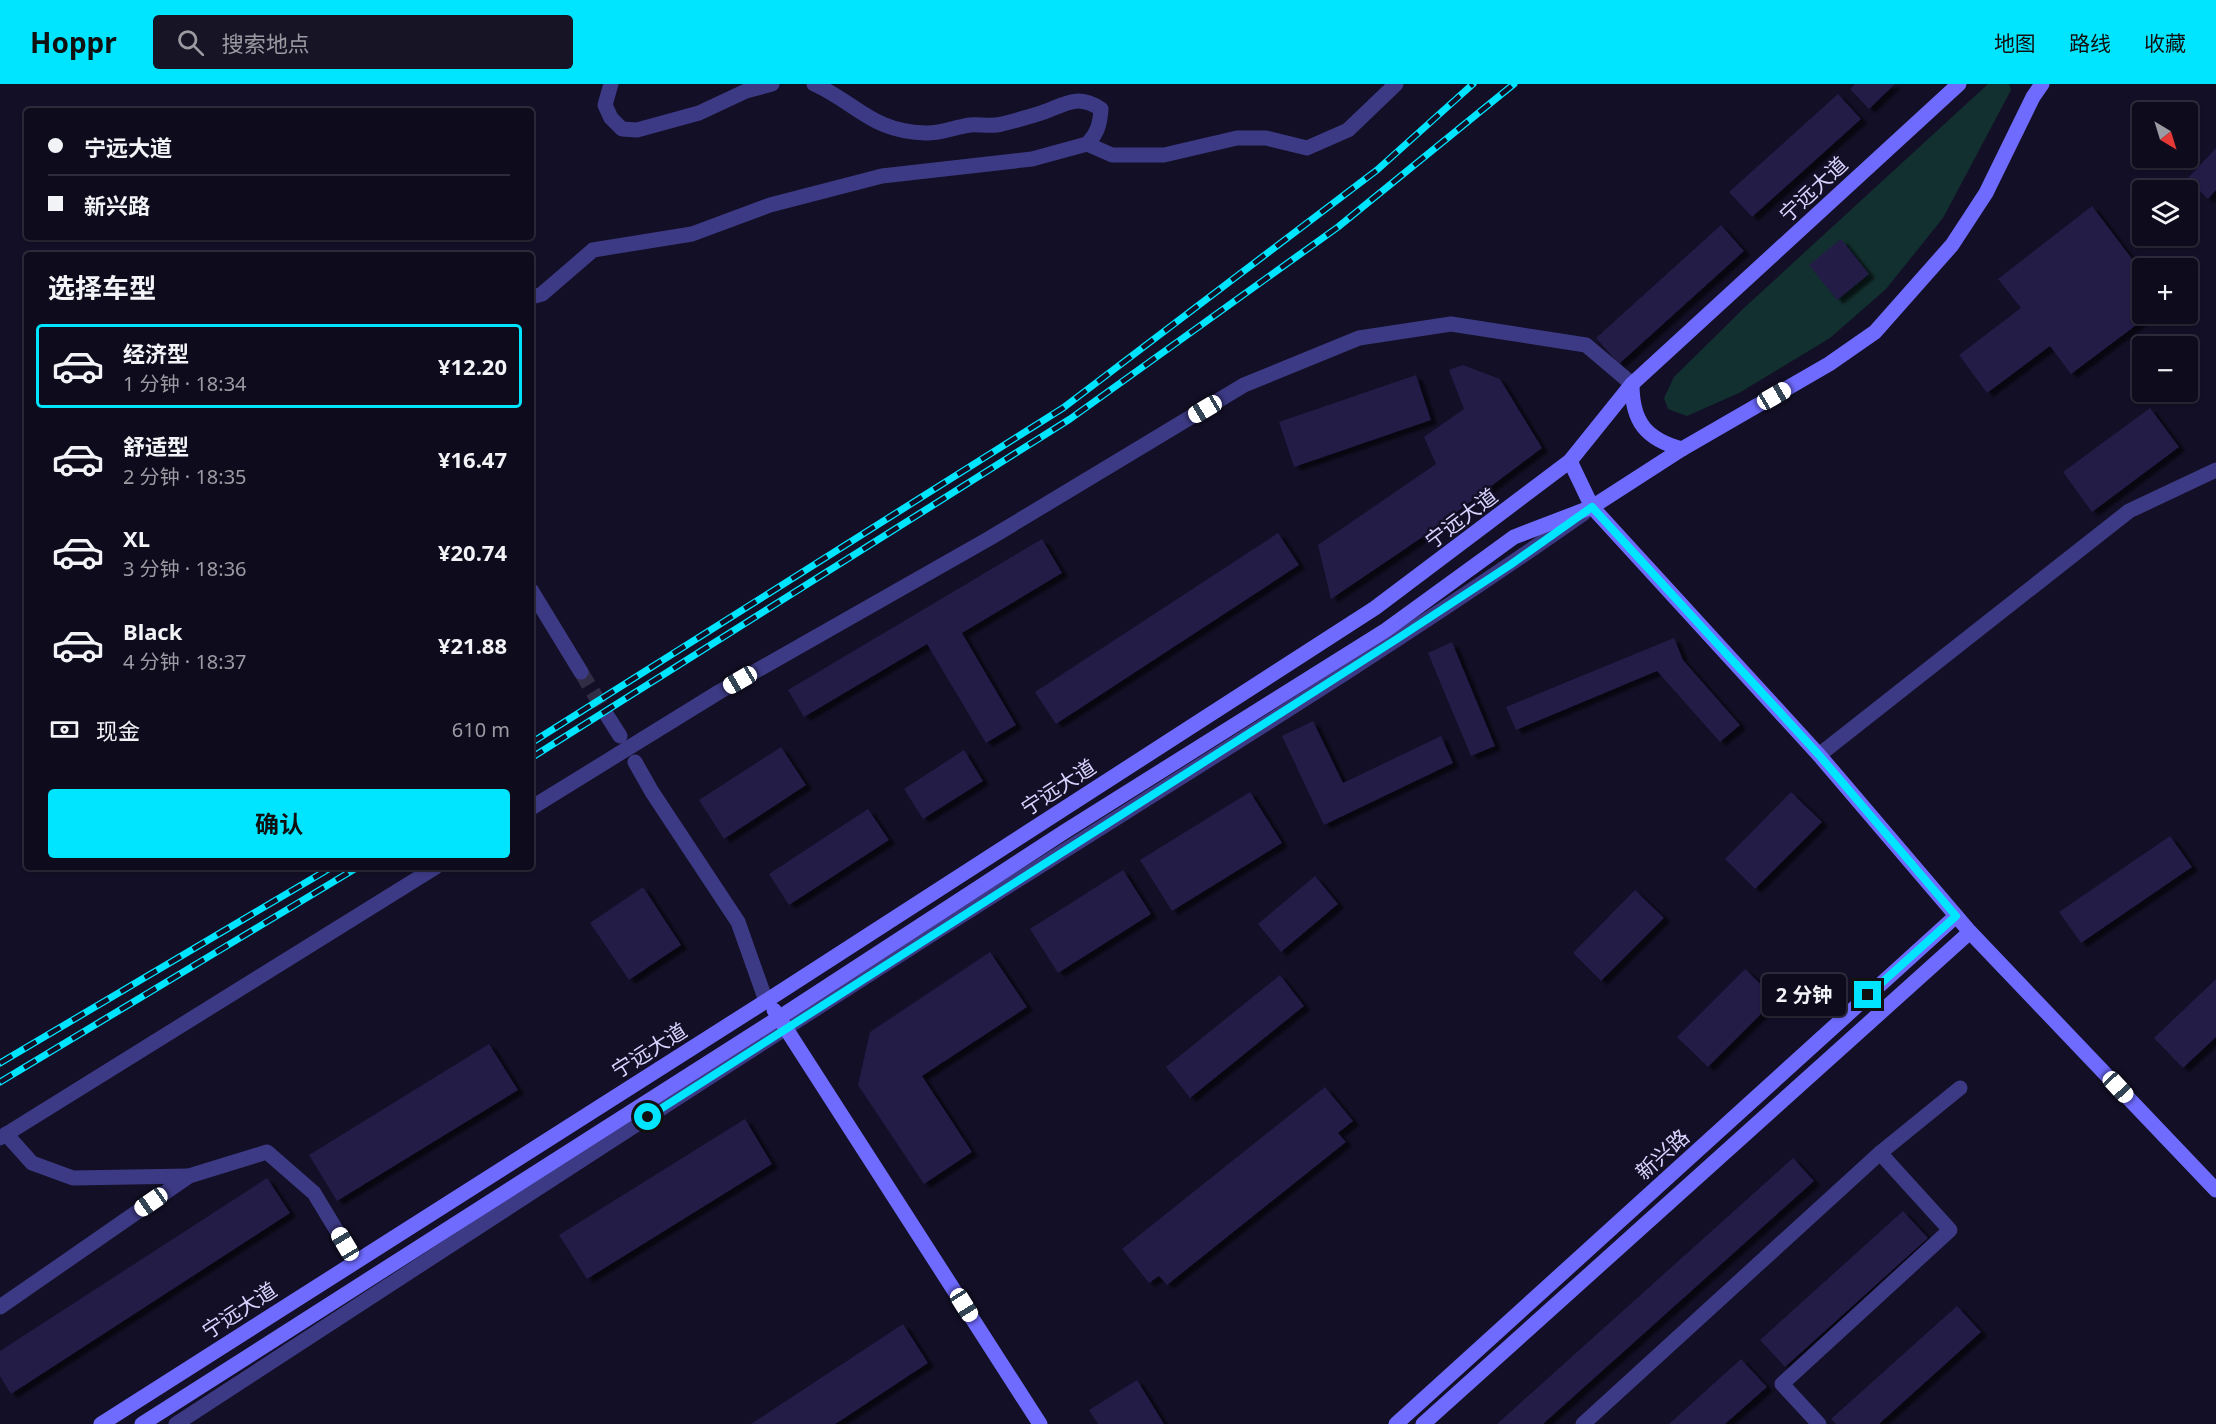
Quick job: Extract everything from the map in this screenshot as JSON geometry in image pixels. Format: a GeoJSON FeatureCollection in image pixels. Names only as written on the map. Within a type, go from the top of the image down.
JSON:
{"type":"FeatureCollection","features":[{"type":"Feature","properties":{"kind":"main road","name":"宁远大道"},"geometry":{"type":"LineString","coordinates":[[100,1424],[766,1001],[1375,609],[1570,461],[1632,384],[1959,84]]}},
{"type":"Feature","properties":{"kind":"main road","name":"宁远大道"},"geometry":{"type":"LineString","coordinates":[[142,1424],[783,1023],[1064,832],[1386,630],[1514,537],[1592,507],[1682,449],[1829,364],[1875,332],[1952,245],[1986,193],[2035,88]]}},
{"type":"Feature","properties":{"kind":"main road"},"geometry":{"type":"LineString","coordinates":[[1632,384],[1632,402],[1638,420],[1649,434],[1664,444],[1682,449]]}},
{"type":"Feature","properties":{"kind":"main road"},"geometry":{"type":"LineString","coordinates":[[1570,461],[1592,507],[1819,755],[1970,932],[2216,1190]]}},
{"type":"Feature","properties":{"kind":"main road","name":"新兴路"},"geometry":{"type":"LineString","coordinates":[[1396,1424],[1956,916]]}},
{"type":"Feature","properties":{"kind":"main road","name":"新兴路"},"geometry":{"type":"LineString","coordinates":[[1423,1424],[1970,932]]}},
{"type":"Feature","properties":{"kind":"main road"},"geometry":{"type":"LineString","coordinates":[[766,1001],[783,1023],[1040,1424]]}},
{"type":"Feature","properties":{"kind":"street"},"geometry":{"type":"LineString","coordinates":[[611,84],[605,105],[611,118],[622,129],[637,130],[699,113],[746,91],[772,84]]}},
{"type":"Feature","properties":{"kind":"street"},"geometry":{"type":"LineString","coordinates":[[534,296],[542,294],[593,250],[692,234],[770,205],[882,176],[1032,159],[1087,144],[1100,124],[1101,109],[1090,101],[1073,101],[998,125],[970,125],[927,134],[896,130],[882,126],[854,110],[841,98],[814,84]]}},
{"type":"Feature","properties":{"kind":"street"},"geometry":{"type":"LineString","coordinates":[[1087,144],[1112,155],[1164,155],[1237,138],[1266,138],[1307,148],[1348,130],[1396,84]]}},
{"type":"Feature","properties":{"kind":"street"},"geometry":{"type":"LineString","coordinates":[[534,806],[719,692],[990,538],[1244,385],[1359,338],[1451,324],[1586,345],[1632,384]]}},
{"type":"Feature","properties":{"kind":"street"},"geometry":{"type":"LineString","coordinates":[[1819,755],[2129,511],[2216,470]]}},
{"type":"Feature","properties":{"kind":"street"},"geometry":{"type":"LineString","coordinates":[[534,595],[581,672]]}},
{"type":"Feature","properties":{"kind":"street"},"geometry":{"type":"LineString","coordinates":[[608,717],[620,736]]}},
{"type":"Feature","properties":{"kind":"street"},"geometry":{"type":"LineString","coordinates":[[635,762],[652,792],[738,922],[766,1001]]}},
{"type":"Feature","properties":{"kind":"street"},"geometry":{"type":"LineString","coordinates":[[355,1261],[314,1193],[267,1152],[189,1176],[74,1178],[32,1163],[3,1136],[431,870]]}},
{"type":"Feature","properties":{"kind":"street","name":"宁远大道"},"geometry":{"type":"LineString","coordinates":[[176,1424],[783,1023]]}},
{"type":"Feature","properties":{"kind":"street"},"geometry":{"type":"LineString","coordinates":[[1583,1424],[1880,1153],[1960,1088]]}},
{"type":"Feature","properties":{"kind":"street"},"geometry":{"type":"LineString","coordinates":[[1819,1424],[1782,1384],[1950,1230],[1880,1153]]}},
{"type":"Feature","properties":{"kind":"street"},"geometry":{"type":"LineString","coordinates":[[0,1307],[189,1176]]}},
{"type":"Feature","properties":{"kind":"green space"},"geometry":{"type":"Polygon","coordinates":[[[1988,84],[2009,84],[2011,90],[1943,218],[1886,289],[1830,338],[1739,393],[1687,416],[1668,409],[1664,398],[1674,377],[1745,307],[1988,84]]]}},
{"type":"Feature","properties":{"kind":"building"},"geometry":{"type":"Polygon","coordinates":[[[1855,84],[1895,84],[1869,109],[1850,89],[1855,84]]]}},
{"type":"Feature","properties":{"kind":"building"},"geometry":{"type":"Polygon","coordinates":[[[1838,94],[1861,119],[1752,217],[1729,192],[1838,94]]]}},
{"type":"Feature","properties":{"kind":"building"},"geometry":{"type":"Polygon","coordinates":[[[2216,148],[2216,190],[2208,199],[2198,189],[2198,180],[2187,179],[2216,148]]]}},
{"type":"Feature","properties":{"kind":"building"},"geometry":{"type":"Polygon","coordinates":[[[2092,206],[2132,259],[2132,324],[2138,324],[2071,374],[2050,346],[1987,393],[1959,355],[2021,308],[1998,279],[2092,206]]]}},
{"type":"Feature","properties":{"kind":"building"},"geometry":{"type":"Polygon","coordinates":[[[1721,225],[1744,251],[1619,364],[1596,338],[1721,225]]]}},
{"type":"Feature","properties":{"kind":"building"},"geometry":{"type":"Polygon","coordinates":[[[1841,239],[1869,274],[1837,300],[1809,265],[1841,239]]]}},
{"type":"Feature","properties":{"kind":"building"},"geometry":{"type":"Polygon","coordinates":[[[1463,365],[1500,379],[1542,448],[1430,532],[1331,599],[1318,545],[1436,464],[1424,437],[1464,409],[1449,370],[1463,365]]]}},
{"type":"Feature","properties":{"kind":"building"},"geometry":{"type":"Polygon","coordinates":[[[1416,375],[1431,420],[1294,467],[1279,422],[1416,375]]]}},
{"type":"Feature","properties":{"kind":"building"},"geometry":{"type":"Polygon","coordinates":[[[2150,408],[2179,447],[2092,512],[2063,472],[2150,408]]]}},
{"type":"Feature","properties":{"kind":"building"},"geometry":{"type":"Polygon","coordinates":[[[1278,533],[1299,565],[1056,724],[1035,692],[1278,533]]]}},
{"type":"Feature","properties":{"kind":"building"},"geometry":{"type":"Polygon","coordinates":[[[1042,539],[1062,573],[962,633],[1016,725],[986,743],[927,644],[804,717],[788,690],[1042,539]]]}},
{"type":"Feature","properties":{"kind":"building"},"geometry":{"type":"Polygon","coordinates":[[[1674,638],[1683,660],[1740,725],[1720,742],[1657,671],[1516,730],[1506,707],[1674,638]]]}},
{"type":"Feature","properties":{"kind":"building"},"geometry":{"type":"Polygon","coordinates":[[[1452,642],[1495,746],[1471,756],[1428,653],[1452,642]]]}},
{"type":"Feature","properties":{"kind":"building"},"geometry":{"type":"Polygon","coordinates":[[[1313,721],[1343,783],[1441,736],[1453,763],[1324,825],[1282,736],[1313,721]]]}},
{"type":"Feature","properties":{"kind":"building"},"geometry":{"type":"Polygon","coordinates":[[[781,747],[806,785],[724,839],[699,800],[781,747]]]}},
{"type":"Feature","properties":{"kind":"building"},"geometry":{"type":"Polygon","coordinates":[[[964,750],[983,781],[923,819],[904,789],[964,750]]]}},
{"type":"Feature","properties":{"kind":"building"},"geometry":{"type":"Polygon","coordinates":[[[1250,792],[1282,843],[1172,911],[1140,860],[1250,792]]]}},
{"type":"Feature","properties":{"kind":"building"},"geometry":{"type":"Polygon","coordinates":[[[1791,792],[1822,822],[1755,889],[1725,859],[1791,792]]]}},
{"type":"Feature","properties":{"kind":"building"},"geometry":{"type":"Polygon","coordinates":[[[868,809],[889,840],[789,905],[769,874],[868,809]]]}},
{"type":"Feature","properties":{"kind":"building"},"geometry":{"type":"Polygon","coordinates":[[[2170,836],[2192,867],[2081,943],[2059,912],[2170,836]]]}},
{"type":"Feature","properties":{"kind":"building"},"geometry":{"type":"Polygon","coordinates":[[[1123,870],[1151,914],[1058,973],[1030,929],[1123,870]]]}},
{"type":"Feature","properties":{"kind":"building"},"geometry":{"type":"Polygon","coordinates":[[[1315,876],[1338,904],[1281,952],[1258,924],[1315,876]]]}},
{"type":"Feature","properties":{"kind":"building"},"geometry":{"type":"Polygon","coordinates":[[[643,887],[681,945],[629,980],[590,923],[643,887]]]}},
{"type":"Feature","properties":{"kind":"building"},"geometry":{"type":"Polygon","coordinates":[[[1635,890],[1664,918],[1601,981],[1573,953],[1635,890]]]}},
{"type":"Feature","properties":{"kind":"building"},"geometry":{"type":"Polygon","coordinates":[[[990,952],[1027,1007],[922,1076],[972,1152],[924,1184],[858,1085],[870,1032],[990,952]]]}},
{"type":"Feature","properties":{"kind":"building"},"geometry":{"type":"Polygon","coordinates":[[[1745,969],[1776,999],[1708,1067],[1677,1037],[1745,969]]]}},
{"type":"Feature","properties":{"kind":"building"},"geometry":{"type":"Polygon","coordinates":[[[1280,975],[1304,1006],[1190,1098],[1166,1067],[1280,975]]]}},
{"type":"Feature","properties":{"kind":"building"},"geometry":{"type":"Polygon","coordinates":[[[2216,979],[2216,1037],[2183,1068],[2154,1038],[2216,979]]]}},
{"type":"Feature","properties":{"kind":"building"},"geometry":{"type":"Polygon","coordinates":[[[489,1044],[518,1090],[337,1201],[309,1155],[489,1044]]]}},
{"type":"Feature","properties":{"kind":"building"},"geometry":{"type":"Polygon","coordinates":[[[1325,1087],[1353,1121],[1338,1133],[1346,1142],[1167,1285],[1159,1276],[1149,1283],[1122,1249],[1325,1087]]]}},
{"type":"Feature","properties":{"kind":"building"},"geometry":{"type":"Polygon","coordinates":[[[745,1119],[772,1164],[587,1279],[559,1235],[745,1119]]]}},
{"type":"Feature","properties":{"kind":"building"},"geometry":{"type":"Polygon","coordinates":[[[1793,1158],[1814,1181],[1543,1424],[1497,1424],[1793,1158]]]}},
{"type":"Feature","properties":{"kind":"building"},"geometry":{"type":"Polygon","coordinates":[[[267,1178],[290,1213],[11,1394],[0,1376],[0,1351],[267,1178]]]}},
{"type":"Feature","properties":{"kind":"building"},"geometry":{"type":"Polygon","coordinates":[[[1903,1211],[1928,1238],[1785,1367],[1760,1340],[1903,1211]]]}},
{"type":"Feature","properties":{"kind":"building"},"geometry":{"type":"Polygon","coordinates":[[[1957,1306],[1981,1332],[1879,1424],[1836,1424],[1831,1419],[1957,1306]]]}},
{"type":"Feature","properties":{"kind":"building"},"geometry":{"type":"Polygon","coordinates":[[[903,1324],[928,1363],[840,1421],[835,1424],[751,1424],[903,1324]]]}},
{"type":"Feature","properties":{"kind":"building"},"geometry":{"type":"Polygon","coordinates":[[[1741,1359],[1767,1387],[1725,1424],[1669,1424],[1741,1359]]]}},
{"type":"Feature","properties":{"kind":"building"},"geometry":{"type":"Polygon","coordinates":[[[1137,1380],[1164,1424],[1098,1424],[1089,1410],[1137,1380]]]}},
{"type":"Feature","properties":{"kind":"tunnel"},"geometry":{"type":"LineString","coordinates":[[581,672],[608,717]]}},
{"type":"Feature","properties":{"kind":"railway"},"geometry":{"type":"LineString","coordinates":[[534,741],[1063,408],[1377,170],[1473,84]]}},
{"type":"Feature","properties":{"kind":"railway"},"geometry":{"type":"LineString","coordinates":[[534,756],[1070,419],[1338,227],[1514,84]]}},
{"type":"Feature","properties":{"kind":"railway"},"geometry":{"type":"LineString","coordinates":[[0,1063],[327,870]]}},
{"type":"Feature","properties":{"kind":"railway"},"geometry":{"type":"LineString","coordinates":[[0,1082],[353,870]]}},
{"type":"Feature","properties":{"kind":"route"},"geometry":{"type":"LineString","coordinates":[[648,1117],[1400,637],[1510,565],[1592,507],[1819,755],[1956,916],[1868,995]]}}]}
